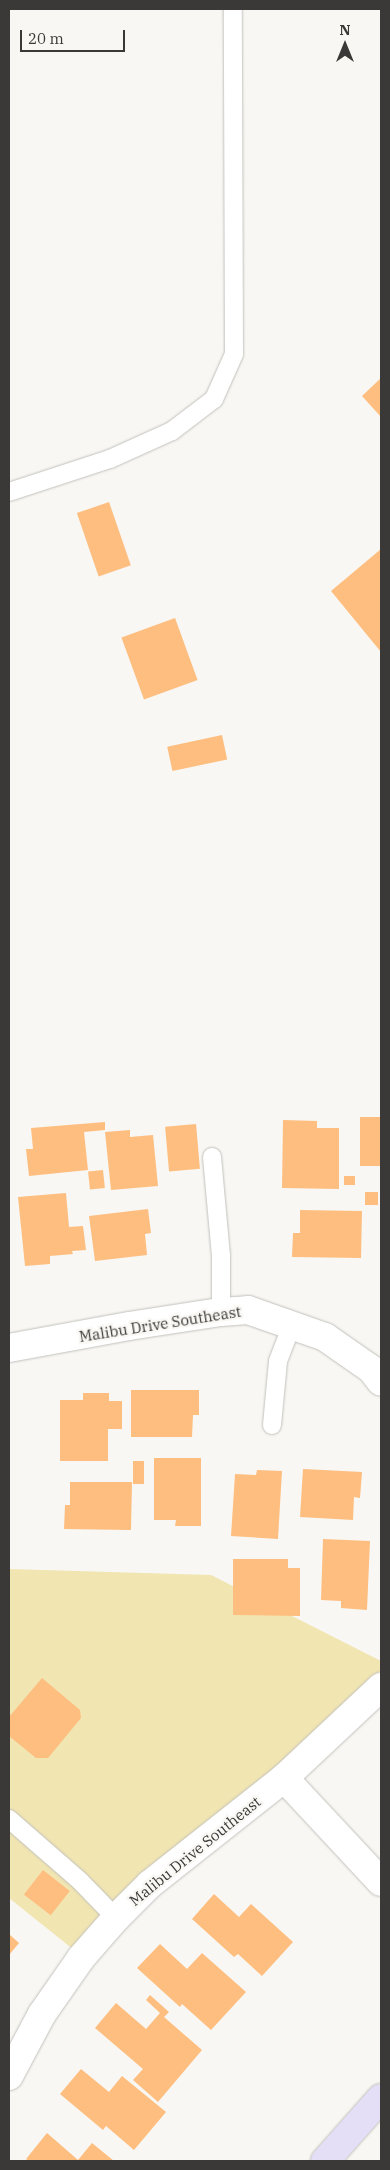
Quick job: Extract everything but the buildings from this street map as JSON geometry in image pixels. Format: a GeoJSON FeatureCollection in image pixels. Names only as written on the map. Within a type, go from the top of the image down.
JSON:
{"type":"FeatureCollection","features":[{"type":"Feature","properties":{"kind":"main road"},"geometry":{"type":"LineString","coordinates":[[325,2161],[381,2098]]}},
{"type":"Feature","properties":{"kind":"street","name":"Malibu Drive Southeast"},"geometry":{"type":"LineString","coordinates":[[9,1348],[221,1312],[248,1310],[326,1337],[378,1370]]}},
{"type":"Feature","properties":{"kind":"street","name":"Malibu Drive Southeast"},"geometry":{"type":"LineString","coordinates":[[9,2076],[42,2014],[81,1958],[116,1918],[150,1884],[284,1778],[381,1687]]}},
{"type":"Feature","properties":{"kind":"street"},"geometry":{"type":"LineString","coordinates":[[284,1778],[381,1882]]}},
{"type":"Feature","properties":{"kind":"lane"},"geometry":{"type":"LineString","coordinates":[[9,492],[110,459],[172,431],[214,398],[234,354],[233,9]]}},
{"type":"Feature","properties":{"kind":"lane"},"geometry":{"type":"LineString","coordinates":[[212,1158],[221,1255],[221,1312]]}},
{"type":"Feature","properties":{"kind":"lane"},"geometry":{"type":"LineString","coordinates":[[272,1425],[278,1361],[292,1324]]}},
{"type":"Feature","properties":{"kind":"lane"},"geometry":{"type":"LineString","coordinates":[[9,1819],[80,1881],[116,1918]]}},
{"type":"Feature","properties":{"kind":"shaded area"},"geometry":{"type":"Polygon","coordinates":[[[9,1569],[211,1575],[381,1661],[381,1678],[79,1954],[9,1898],[9,1569]]]}}]}
